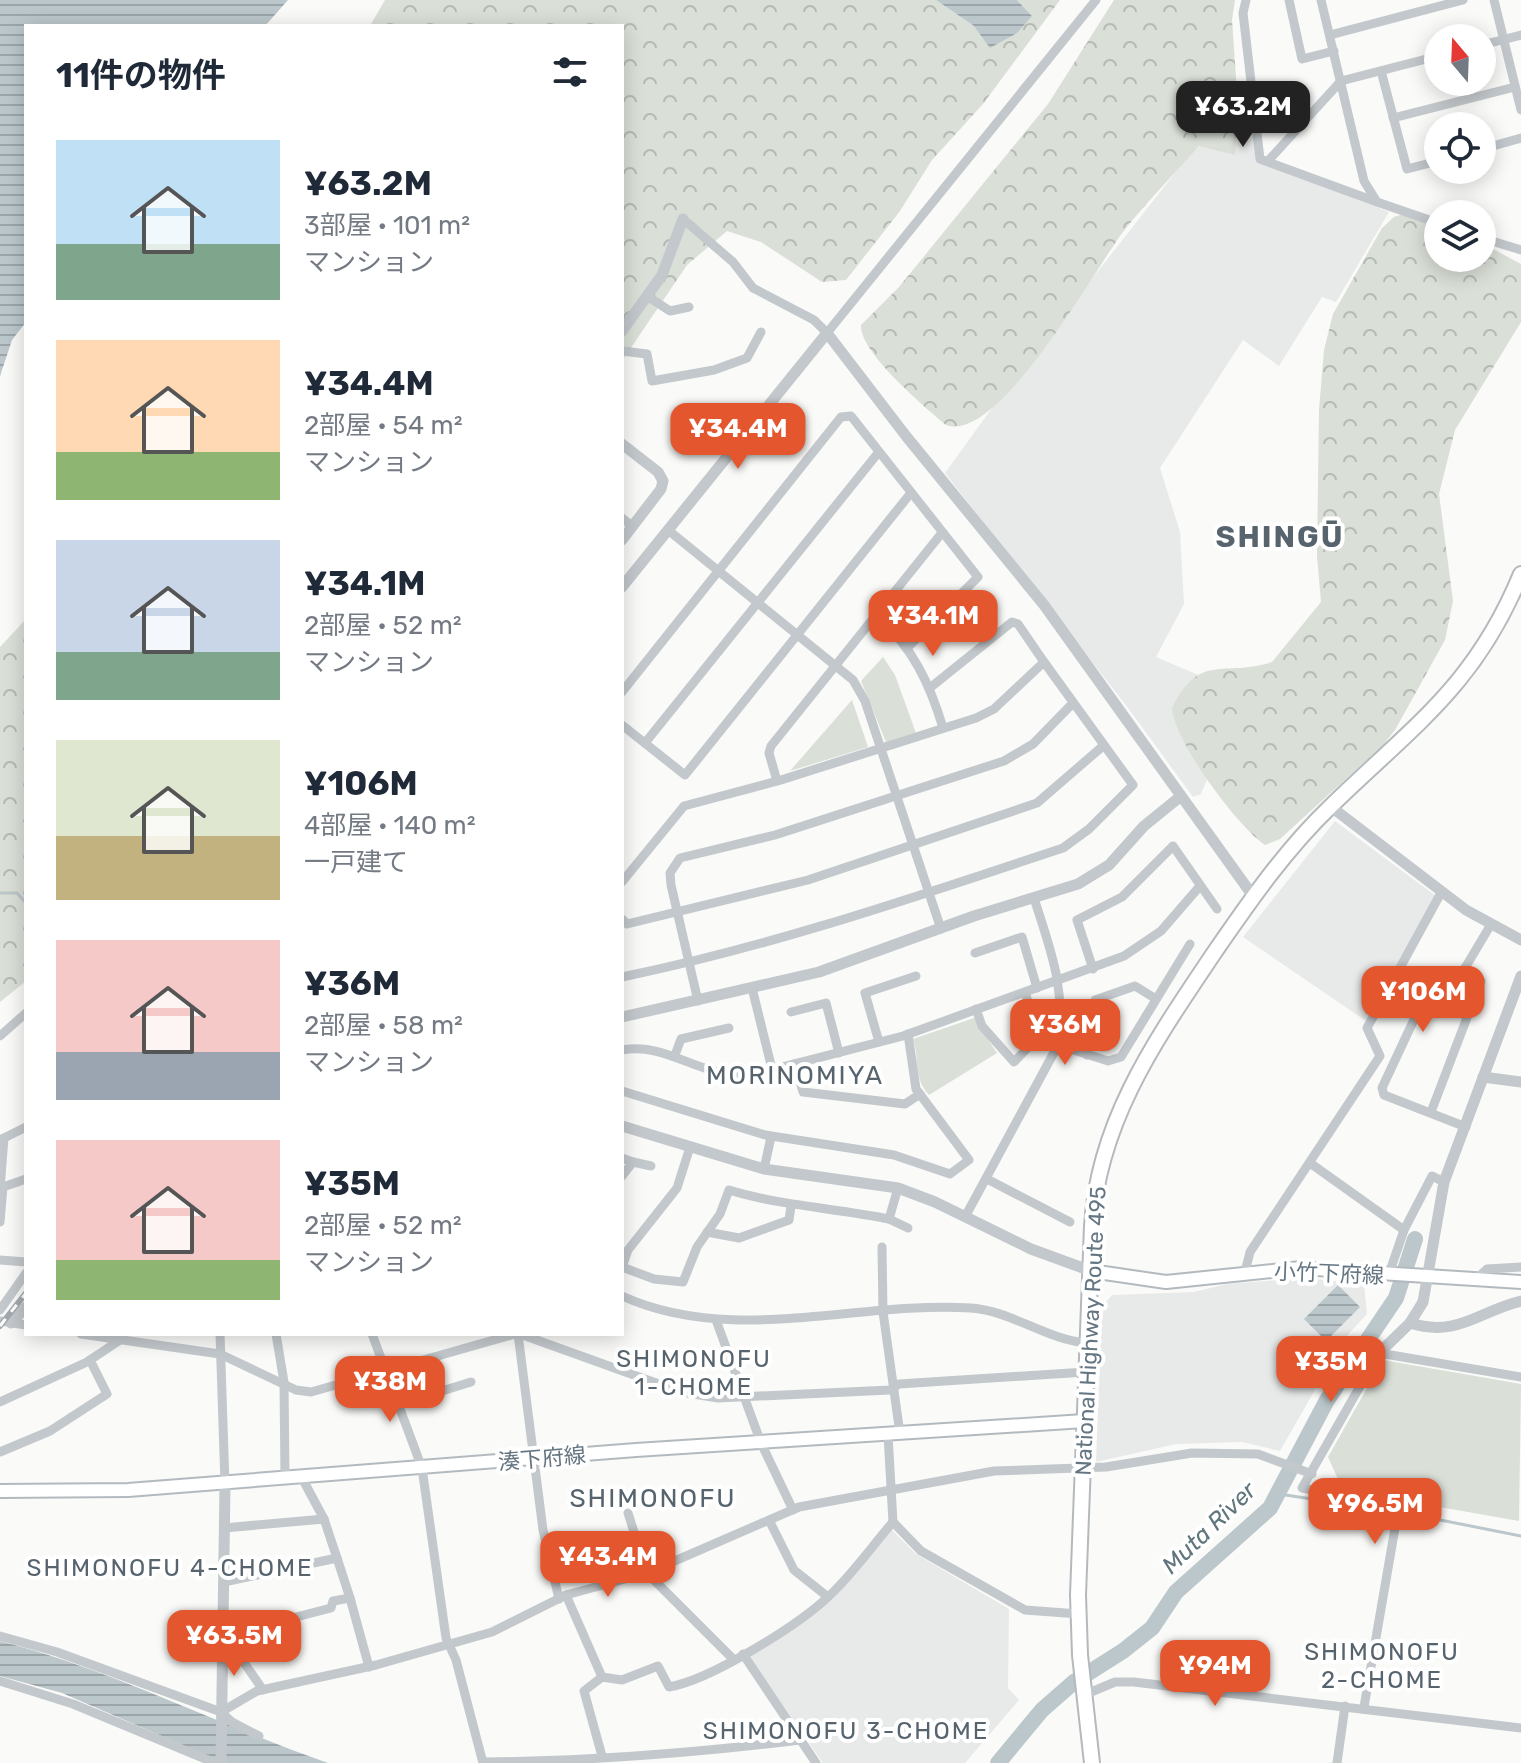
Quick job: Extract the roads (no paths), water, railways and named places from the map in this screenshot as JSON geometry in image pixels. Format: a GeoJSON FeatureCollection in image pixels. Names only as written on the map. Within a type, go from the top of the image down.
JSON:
{"type":"FeatureCollection","features":[{"type":"Feature","properties":{"kind":"highway","name":"National Highway Route 495"},"geometry":{"type":"LineString","coordinates":[[1084,1693],[1079,1614],[1087,1343],[1097,1181],[1130,1086],[1155,1040],[1253,896],[1330,806],[1450,694],[1488,641],[1521,574]]}},
{"type":"Feature","properties":{"kind":"highway"},"geometry":{"type":"LineString","coordinates":[[1084,1693],[1092,1763]]}},
{"type":"Feature","properties":{"kind":"main road","name":"小竹下府線"},"geometry":{"type":"LineString","coordinates":[[1091,1271],[1166,1282],[1301,1268],[1521,1282]]}},
{"type":"Feature","properties":{"kind":"main road","name":"湊下府線"},"geometry":{"type":"LineString","coordinates":[[1,1488],[128,1490],[225,1484],[532,1458],[1084,1421]]}},
{"type":"Feature","properties":{"kind":"street"},"geometry":{"type":"LineString","coordinates":[[624,585],[1096,0]]}},
{"type":"Feature","properties":{"kind":"street"},"geometry":{"type":"LineString","coordinates":[[1246,0],[1243,13],[1260,159],[1424,218]]}},
{"type":"Feature","properties":{"kind":"street"},"geometry":{"type":"LineString","coordinates":[[1289,0],[1302,59],[1334,51]]}},
{"type":"Feature","properties":{"kind":"street"},"geometry":{"type":"LineString","coordinates":[[1321,0],[1364,181],[1377,202]]}},
{"type":"Feature","properties":{"kind":"street"},"geometry":{"type":"LineString","coordinates":[[1330,35],[1463,0]]}},
{"type":"Feature","properties":{"kind":"street"},"geometry":{"type":"LineString","coordinates":[[1494,0],[1521,110]]}},
{"type":"Feature","properties":{"kind":"street"},"geometry":{"type":"LineString","coordinates":[[1496,41],[1521,35]]}},
{"type":"Feature","properties":{"kind":"street"},"geometry":{"type":"LineString","coordinates":[[1268,161],[1341,81],[1424,60]]}},
{"type":"Feature","properties":{"kind":"street"},"geometry":{"type":"LineString","coordinates":[[1381,71],[1407,169],[1424,165]]}},
{"type":"Feature","properties":{"kind":"street"},"geometry":{"type":"LineString","coordinates":[[1393,118],[1515,87]]}},
{"type":"Feature","properties":{"kind":"street"},"geometry":{"type":"LineString","coordinates":[[1496,145],[1521,138]]}},
{"type":"Feature","properties":{"kind":"street"},"geometry":{"type":"LineString","coordinates":[[624,328],[662,275],[683,219],[733,262],[753,288],[814,320],[1044,605],[1253,896]]}},
{"type":"Feature","properties":{"kind":"street"},"geometry":{"type":"LineString","coordinates":[[1496,242],[1521,250]]}},
{"type":"Feature","properties":{"kind":"street"},"geometry":{"type":"LineString","coordinates":[[647,296],[670,311],[689,307]]}},
{"type":"Feature","properties":{"kind":"street"},"geometry":{"type":"LineString","coordinates":[[624,351],[647,354],[652,381],[714,370],[747,358],[761,332]]}},
{"type":"Feature","properties":{"kind":"street"},"geometry":{"type":"LineString","coordinates":[[624,690],[841,417],[851,416],[941,534],[978,577],[907,648]]}},
{"type":"Feature","properties":{"kind":"street"},"geometry":{"type":"LineString","coordinates":[[624,446],[658,472],[663,481],[624,538]]}},
{"type":"Feature","properties":{"kind":"street"},"geometry":{"type":"LineString","coordinates":[[645,743],[878,453]]}},
{"type":"Feature","properties":{"kind":"street"},"geometry":{"type":"LineString","coordinates":[[624,727],[685,775],[910,494]]}},
{"type":"Feature","properties":{"kind":"street"},"geometry":{"type":"LineString","coordinates":[[624,520],[633,527]]}},
{"type":"Feature","properties":{"kind":"street"},"geometry":{"type":"LineString","coordinates":[[668,530],[853,680],[865,701],[941,929]]}},
{"type":"Feature","properties":{"kind":"street"},"geometry":{"type":"LineString","coordinates":[[777,781],[769,753],[771,746],[941,534]]}},
{"type":"Feature","properties":{"kind":"street"},"geometry":{"type":"LineString","coordinates":[[877,616],[907,648],[931,687],[943,728]]}},
{"type":"Feature","properties":{"kind":"street"},"geometry":{"type":"LineString","coordinates":[[624,977],[691,963],[928,893],[1063,848],[1089,829],[1133,785],[1018,624],[1012,622],[931,687]]}},
{"type":"Feature","properties":{"kind":"street"},"geometry":{"type":"LineString","coordinates":[[624,880],[684,806],[777,781],[994,709],[1044,662]]}},
{"type":"Feature","properties":{"kind":"street"},"geometry":{"type":"LineString","coordinates":[[698,1001],[670,873],[680,858],[775,835],[1016,756],[1073,703]]}},
{"type":"Feature","properties":{"kind":"street"},"geometry":{"type":"LineString","coordinates":[[624,921],[627,924],[808,880],[1037,803],[1103,746]]}},
{"type":"Feature","properties":{"kind":"street"},"geometry":{"type":"LineString","coordinates":[[624,1017],[819,972],[1078,884],[1098,873],[1153,817],[1181,796]]}},
{"type":"Feature","properties":{"kind":"street"},"geometry":{"type":"LineString","coordinates":[[1330,806],[1490,926],[1521,940]]}},
{"type":"Feature","properties":{"kind":"street"},"geometry":{"type":"LineString","coordinates":[[1093,969],[1077,920],[1122,897],[1173,846],[1217,909]]}},
{"type":"Feature","properties":{"kind":"street"},"geometry":{"type":"LineString","coordinates":[[624,1050],[650,1048],[714,1071],[741,1074],[795,1064],[908,1034],[1093,969],[1142,946],[1174,918],[1200,886]]}},
{"type":"Feature","properties":{"kind":"street"},"geometry":{"type":"LineString","coordinates":[[1245,1272],[1250,1252],[1380,1056],[1367,1028],[1442,891]]}},
{"type":"Feature","properties":{"kind":"street"},"geometry":{"type":"LineString","coordinates":[[965,1217],[1058,1045],[1062,1013],[1060,980],[1034,898]]}},
{"type":"Feature","properties":{"kind":"street"},"geometry":{"type":"LineString","coordinates":[[1466,1127],[1384,1095],[1382,1088],[1418,1011],[1465,968],[1490,926]]}},
{"type":"Feature","properties":{"kind":"street"},"geometry":{"type":"LineString","coordinates":[[975,953],[1022,937],[1037,988]]}},
{"type":"Feature","properties":{"kind":"street"},"geometry":{"type":"LineString","coordinates":[[1058,1045],[1108,1061],[1121,1057],[1190,944]]}},
{"type":"Feature","properties":{"kind":"street"},"geometry":{"type":"LineString","coordinates":[[1431,1112],[1481,981],[1465,968]]}},
{"type":"Feature","properties":{"kind":"street"},"geometry":{"type":"LineString","coordinates":[[879,1042],[865,993],[916,976]]}},
{"type":"Feature","properties":{"kind":"street"},"geometry":{"type":"LineString","coordinates":[[1364,1707],[1399,1505],[1302,1488],[1369,1367],[1410,1323],[1423,1302],[1421,1277],[1444,1182],[1521,976]]}},
{"type":"Feature","properties":{"kind":"street"},"geometry":{"type":"LineString","coordinates":[[1087,1055],[1095,1000],[1135,986],[1156,999]]}},
{"type":"Feature","properties":{"kind":"street"},"geometry":{"type":"LineString","coordinates":[[752,988],[772,1069]]}},
{"type":"Feature","properties":{"kind":"street"},"geometry":{"type":"LineString","coordinates":[[976,1009],[982,1026],[1014,1062],[1039,1036],[1025,992]]}},
{"type":"Feature","properties":{"kind":"street"},"geometry":{"type":"LineString","coordinates":[[791,1012],[826,1003],[839,1053]]}},
{"type":"Feature","properties":{"kind":"street"},"geometry":{"type":"LineString","coordinates":[[0,1036],[24,1015]]}},
{"type":"Feature","properties":{"kind":"street"},"geometry":{"type":"LineString","coordinates":[[675,1055],[681,1039],[729,1028]]}},
{"type":"Feature","properties":{"kind":"street"},"geometry":{"type":"LineString","coordinates":[[624,1092],[771,1137],[894,1155],[950,1174],[969,1160],[920,1094],[911,1070],[908,1034]]}},
{"type":"Feature","properties":{"kind":"street"},"geometry":{"type":"LineString","coordinates":[[795,1064],[803,1092],[905,1104],[920,1094]]}},
{"type":"Feature","properties":{"kind":"street"},"geometry":{"type":"LineString","coordinates":[[1483,1077],[1521,1082]]}},
{"type":"Feature","properties":{"kind":"street"},"geometry":{"type":"LineString","coordinates":[[624,1127],[764,1169],[898,1188],[1031,1249],[1091,1271]]}},
{"type":"Feature","properties":{"kind":"street"},"geometry":{"type":"LineString","coordinates":[[0,1222],[2,1139],[24,1128]]}},
{"type":"Feature","properties":{"kind":"street"},"geometry":{"type":"LineString","coordinates":[[764,1169],[771,1137]]}},
{"type":"Feature","properties":{"kind":"street"},"geometry":{"type":"LineString","coordinates":[[624,1261],[628,1250],[677,1188],[690,1147]]}},
{"type":"Feature","properties":{"kind":"street"},"geometry":{"type":"LineString","coordinates":[[624,1159],[651,1166]]}},
{"type":"Feature","properties":{"kind":"street"},"geometry":{"type":"LineString","coordinates":[[624,1173],[633,1162]]}},
{"type":"Feature","properties":{"kind":"street"},"geometry":{"type":"LineString","coordinates":[[1310,1163],[1404,1230]]}},
{"type":"Feature","properties":{"kind":"street"},"geometry":{"type":"LineString","coordinates":[[1392,1275],[1404,1230],[1432,1176],[1444,1182]]}},
{"type":"Feature","properties":{"kind":"street"},"geometry":{"type":"LineString","coordinates":[[987,1179],[1070,1222]]}},
{"type":"Feature","properties":{"kind":"street"},"geometry":{"type":"LineString","coordinates":[[2,1188],[24,1180]]}},
{"type":"Feature","properties":{"kind":"street"},"geometry":{"type":"LineString","coordinates":[[889,1219],[898,1188]]}},
{"type":"Feature","properties":{"kind":"street"},"geometry":{"type":"LineString","coordinates":[[624,1268],[654,1279],[683,1282],[729,1190],[791,1206],[843,1210],[889,1219],[908,1228]]}},
{"type":"Feature","properties":{"kind":"street"},"geometry":{"type":"LineString","coordinates":[[707,1232],[739,1238],[789,1220],[791,1206]]}},
{"type":"Feature","properties":{"kind":"street"},"geometry":{"type":"LineString","coordinates":[[882,1247],[883,1312],[893,1388],[893,1522],[921,1551],[1025,1610],[1079,1614]]}},
{"type":"Feature","properties":{"kind":"street"},"geometry":{"type":"LineString","coordinates":[[0,1260],[24,1262]]}},
{"type":"Feature","properties":{"kind":"street"},"geometry":{"type":"LineString","coordinates":[[1475,1280],[1487,1269],[1521,1267]]}},
{"type":"Feature","properties":{"kind":"street"},"geometry":{"type":"LineString","coordinates":[[0,1310],[24,1276]]}},
{"type":"Feature","properties":{"kind":"street"},"geometry":{"type":"LineString","coordinates":[[624,1297],[642,1305],[716,1320],[980,1309],[1087,1343]]}},
{"type":"Feature","properties":{"kind":"street"},"geometry":{"type":"LineString","coordinates":[[1410,1323],[1428,1329],[1469,1323],[1521,1301]]}},
{"type":"Feature","properties":{"kind":"street"},"geometry":{"type":"LineString","coordinates":[[5,1322],[24,1308]]}},
{"type":"Feature","properties":{"kind":"street"},"geometry":{"type":"LineString","coordinates":[[716,1320],[761,1443],[793,1510]]}},
{"type":"Feature","properties":{"kind":"street"},"geometry":{"type":"LineString","coordinates":[[94,1336],[220,1354],[296,1390],[311,1392],[510,1336]]}},
{"type":"Feature","properties":{"kind":"street"},"geometry":{"type":"LineString","coordinates":[[220,1336],[225,1484],[221,1763]]}},
{"type":"Feature","properties":{"kind":"street"},"geometry":{"type":"LineString","coordinates":[[276,1336],[284,1382],[285,1478]]}},
{"type":"Feature","properties":{"kind":"street"},"geometry":{"type":"LineString","coordinates":[[373,1336],[422,1468],[448,1646],[456,1660],[483,1762],[718,1751],[800,1740]]}},
{"type":"Feature","properties":{"kind":"street"},"geometry":{"type":"LineString","coordinates":[[518,1336],[532,1458],[548,1559],[562,1597],[602,1677]]}},
{"type":"Feature","properties":{"kind":"street"},"geometry":{"type":"LineString","coordinates":[[524,1336],[681,1392],[744,1399],[893,1388],[899,1384],[1086,1372]]}},
{"type":"Feature","properties":{"kind":"street"},"geometry":{"type":"LineString","coordinates":[[0,1402],[90,1360],[120,1340]]}},
{"type":"Feature","properties":{"kind":"street"},"geometry":{"type":"LineString","coordinates":[[1341,1350],[1369,1367]]}},
{"type":"Feature","properties":{"kind":"street"},"geometry":{"type":"LineString","coordinates":[[1379,1353],[1521,1377]]}},
{"type":"Feature","properties":{"kind":"street"},"geometry":{"type":"LineString","coordinates":[[0,1452],[50,1431],[107,1394],[90,1360]]}},
{"type":"Feature","properties":{"kind":"street"},"geometry":{"type":"LineString","coordinates":[[400,1404],[471,1382]]}},
{"type":"Feature","properties":{"kind":"street"},"geometry":{"type":"LineString","coordinates":[[221,1712],[263,1690],[369,1667],[492,1632],[562,1597],[647,1573],[793,1510],[892,1488],[994,1471],[1083,1469],[1192,1453],[1235,1451],[1310,1472]]}},
{"type":"Feature","properties":{"kind":"street"},"geometry":{"type":"LineString","coordinates":[[302,1478],[324,1519],[369,1667]]}},
{"type":"Feature","properties":{"kind":"street"},"geometry":{"type":"LineString","coordinates":[[628,1513],[647,1573],[738,1657],[816,1763]]}},
{"type":"Feature","properties":{"kind":"street"},"geometry":{"type":"LineString","coordinates":[[224,1528],[324,1519]]}},
{"type":"Feature","properties":{"kind":"street"},"geometry":{"type":"LineString","coordinates":[[769,1520],[794,1570],[828,1597]]}},
{"type":"Feature","properties":{"kind":"street"},"geometry":{"type":"LineString","coordinates":[[602,1756],[584,1691],[602,1677],[622,1680],[658,1666],[669,1687],[692,1683],[738,1657],[828,1597],[893,1522]]}},
{"type":"Feature","properties":{"kind":"street"},"geometry":{"type":"LineString","coordinates":[[224,1582],[337,1558]]}},
{"type":"Feature","properties":{"kind":"street"},"geometry":{"type":"LineString","coordinates":[[250,1629],[331,1608],[333,1601],[350,1598]]}},
{"type":"Feature","properties":{"kind":"street"},"geometry":{"type":"LineString","coordinates":[[0,1636],[57,1652],[221,1712],[232,1722],[259,1736]]}},
{"type":"Feature","properties":{"kind":"street"},"geometry":{"type":"LineString","coordinates":[[222,1644],[234,1648],[263,1690]]}},
{"type":"Feature","properties":{"kind":"street"},"geometry":{"type":"LineString","coordinates":[[0,1681],[73,1704],[215,1763]]}},
{"type":"Feature","properties":{"kind":"street"},"geometry":{"type":"LineString","coordinates":[[1084,1693],[1115,1682],[1134,1682],[1521,1728]]}},
{"type":"Feature","properties":{"kind":"street"},"geometry":{"type":"LineString","coordinates":[[1337,1763],[1345,1706]]}},
{"type":"Feature","properties":{"kind":"waterway"},"geometry":{"type":"LineString","coordinates":[[0,893],[17,893],[24,901]]}},
{"type":"Feature","properties":{"kind":"waterway","name":"Muta River"},"geometry":{"type":"LineString","coordinates":[[998,1763],[1042,1710],[1074,1682],[1123,1651],[1152,1628],[1176,1592],[1270,1508],[1327,1400],[1396,1298],[1415,1239]]}},
{"type":"Feature","properties":{"kind":"waterway"},"geometry":{"type":"LineString","coordinates":[[1279,1494],[1405,1513],[1521,1536]]}},
{"type":"Feature","properties":{"kind":"railway"},"geometry":{"type":"LineString","coordinates":[[0,1326],[24,1296]]}},
{"type":"Feature","properties":{"kind":"district","name":"SHINGŪ"},"geometry":{"type":"Point","coordinates":[1280,537]}},
{"type":"Feature","properties":{"kind":"district","name":"MORINOMIYA"},"geometry":{"type":"Point","coordinates":[795,1075]}},
{"type":"Feature","properties":{"kind":"district","name":"SHIMONOFU 1-CHOME"},"geometry":{"type":"Point","coordinates":[694,1373]}},
{"type":"Feature","properties":{"kind":"district","name":"SHIMONOFU"},"geometry":{"type":"Point","coordinates":[653,1498]}},
{"type":"Feature","properties":{"kind":"district","name":"SHIMONOFU 4-CHOME"},"geometry":{"type":"Point","coordinates":[170,1568]}},
{"type":"Feature","properties":{"kind":"district","name":"SHIMONOFU 2-CHOME"},"geometry":{"type":"Point","coordinates":[1382,1666]}},
{"type":"Feature","properties":{"kind":"district","name":"SHIMONOFU 3-CHOME"},"geometry":{"type":"Point","coordinates":[846,1731]}}]}
